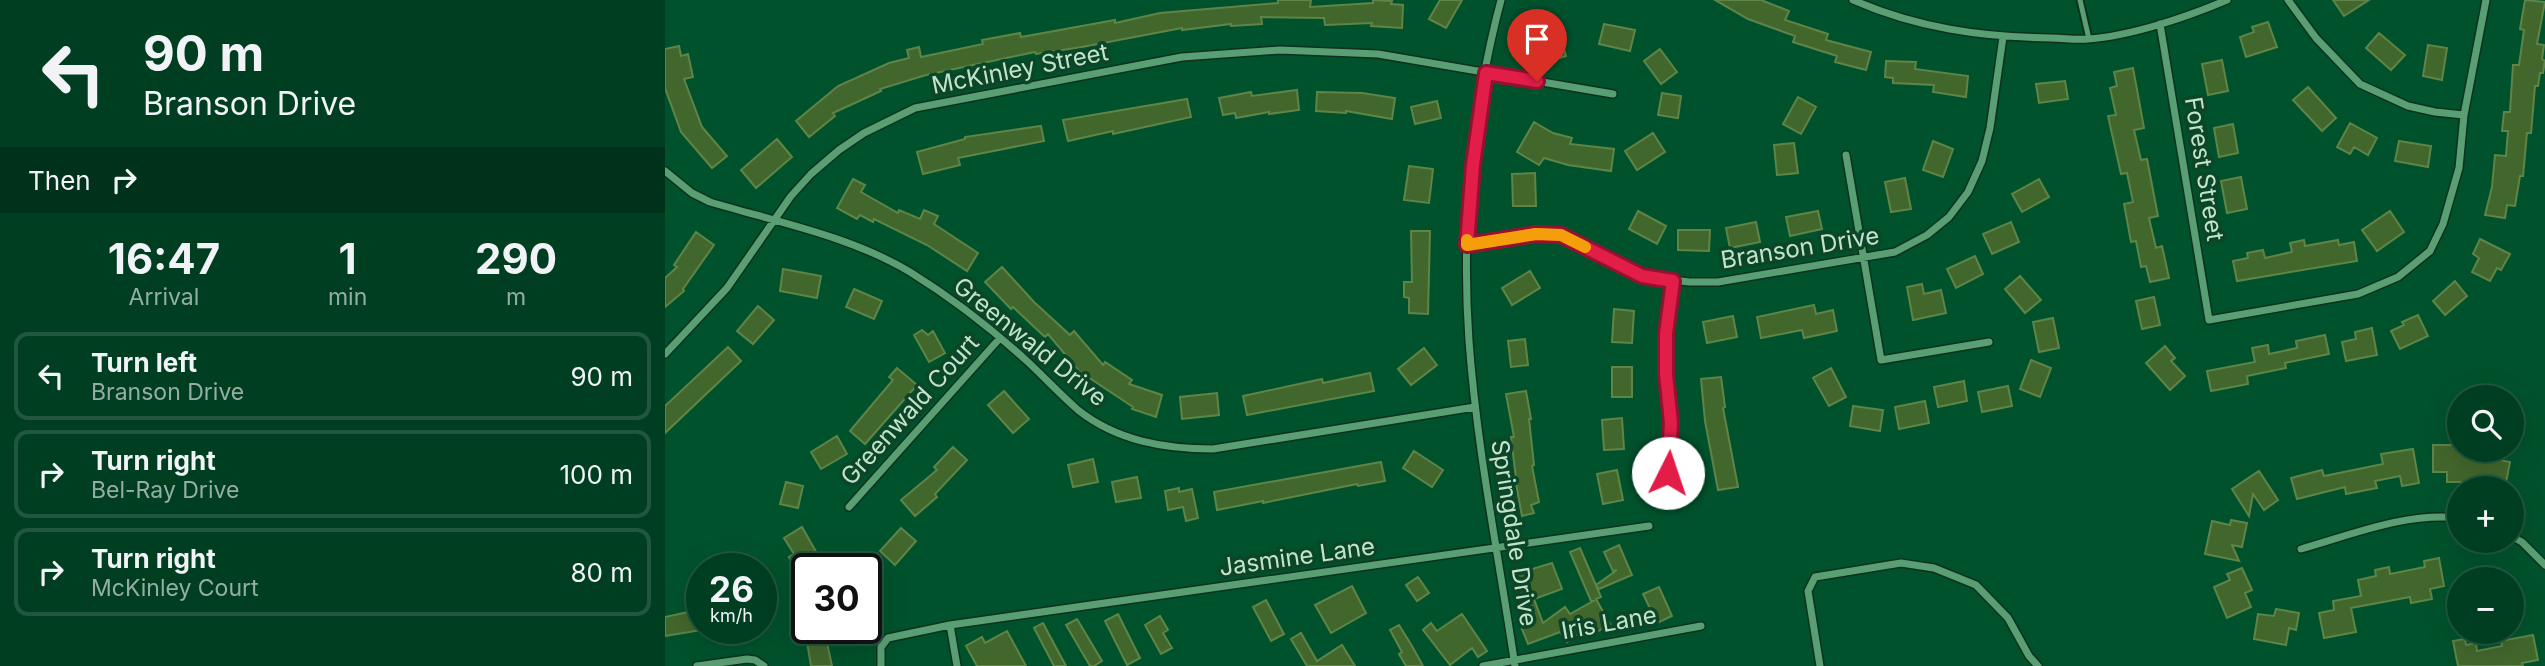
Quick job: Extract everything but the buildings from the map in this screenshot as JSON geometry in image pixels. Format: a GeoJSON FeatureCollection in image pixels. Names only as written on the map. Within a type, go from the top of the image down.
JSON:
{"type":"FeatureCollection","features":[{"type":"Feature","properties":{"kind":"street","name":"Springdale Drive"},"geometry":{"type":"LineString","coordinates":[[1501,0],[1486,73],[1473,165],[1467,245],[1469,340],[1475,407],[1515,663]]}},
{"type":"Feature","properties":{"kind":"street"},"geometry":{"type":"LineString","coordinates":[[1853,0],[1883,13],[1920,24],[2003,37],[2089,39],[2160,24],[2200,12],[2227,0]]}},
{"type":"Feature","properties":{"kind":"street"},"geometry":{"type":"LineString","coordinates":[[2288,0],[2316,38],[2360,84],[2408,106],[2464,115],[2486,0]]}},
{"type":"Feature","properties":{"kind":"street","name":"Forest Street"},"geometry":{"type":"LineString","coordinates":[[2160,24],[2209,320],[2358,294],[2379,287],[2416,264],[2430,251],[2453,197],[2464,115]]}},
{"type":"Feature","properties":{"kind":"street","name":"Branson Drive"},"geometry":{"type":"LineString","coordinates":[[1467,245],[1536,234],[1561,235],[1642,276],[1673,281],[1718,282],[1895,253],[1949,217],[1968,192],[1982,161],[1990,128],[2003,37]]}},
{"type":"Feature","properties":{"kind":"street","name":"McKinley Street"},"geometry":{"type":"LineString","coordinates":[[665,355],[727,288],[804,181],[839,150],[864,133],[915,108],[1182,57],[1238,52],[1322,50],[1433,62],[1613,94]]}},
{"type":"Feature","properties":{"kind":"street"},"geometry":{"type":"LineString","coordinates":[[1846,155],[1881,360],[1989,342]]}},
{"type":"Feature","properties":{"kind":"street","name":"Greenwald Drive"},"geometry":{"type":"LineString","coordinates":[[665,171],[692,193],[710,202],[841,240],[876,254],[939,292],[1000,338],[1085,415],[1108,429],[1156,445],[1183,449],[1213,449],[1475,407]]}},
{"type":"Feature","properties":{"kind":"street"},"geometry":{"type":"LineString","coordinates":[[1668,473],[1671,423],[1666,374],[1666,334],[1673,281]]}},
{"type":"Feature","properties":{"kind":"street","name":"Greenwald Court"},"geometry":{"type":"LineString","coordinates":[[849,507],[1000,338]]}},
{"type":"Feature","properties":{"kind":"street"},"geometry":{"type":"LineString","coordinates":[[2301,549],[2409,520],[2447,517]]}},
{"type":"Feature","properties":{"kind":"street","name":"Jasmine Lane"},"geometry":{"type":"LineString","coordinates":[[880,666],[881,647],[888,638],[950,625],[1649,526]]}},
{"type":"Feature","properties":{"kind":"street"},"geometry":{"type":"LineString","coordinates":[[2524,544],[2545,565]]}},
{"type":"Feature","properties":{"kind":"street"},"geometry":{"type":"LineString","coordinates":[[1820,666],[1808,591],[1815,577],[1901,563],[1934,568],[1976,584],[2008,618],[2029,656],[2038,666]]}},
{"type":"Feature","properties":{"kind":"street"},"geometry":{"type":"LineString","coordinates":[[950,625],[957,666]]}},
{"type":"Feature","properties":{"kind":"street","name":"Iris Lane"},"geometry":{"type":"LineString","coordinates":[[1483,666],[1515,663],[1701,626]]}},
{"type":"Feature","properties":{"kind":"street"},"geometry":{"type":"LineString","coordinates":[[697,666],[738,659],[755,660],[764,666]]}},
{"type":"Feature","properties":{"kind":"lane"},"geometry":{"type":"LineString","coordinates":[[2080,0],[2089,39]]}},
{"type":"Feature","properties":{"kind":"slow traffic"},"geometry":{"type":"LineString","coordinates":[[1467,240],[1467,245],[1536,234],[1561,235],[1585,247]]}},
{"type":"Feature","properties":{"kind":"route"},"geometry":{"type":"LineString","coordinates":[[1537,81],[1486,73],[1473,165],[1467,245],[1536,234],[1561,235],[1642,276],[1673,281],[1666,334],[1666,374],[1671,423],[1668,473]]}}]}
